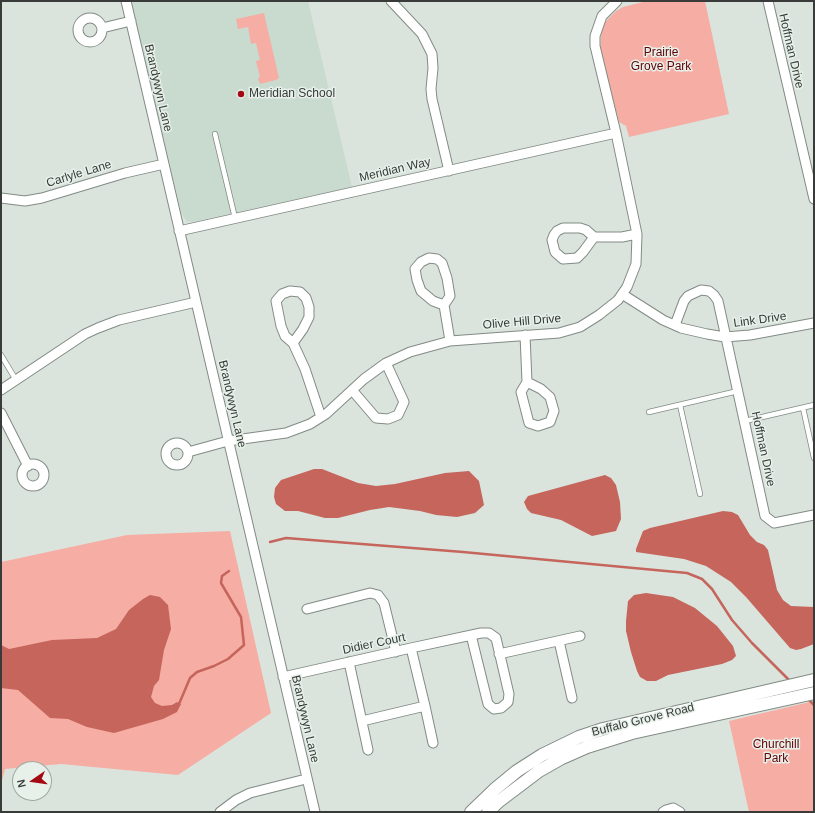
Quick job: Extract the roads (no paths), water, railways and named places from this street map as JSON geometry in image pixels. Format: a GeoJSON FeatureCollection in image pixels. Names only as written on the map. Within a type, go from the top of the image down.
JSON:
{"type":"FeatureCollection","features":[{"type":"Feature","properties":{"kind":"main road","name":"Buffalo Grove Road"},"geometry":{"type":"LineString","coordinates":[[488,812],[502,798],[539,771],[562,758],[588,747],[632,733],[787,693],[814,680]]}},
{"type":"Feature","properties":{"kind":"main road","name":"Buffalo Grove Road"},"geometry":{"type":"LineString","coordinates":[[471,812],[494,789],[517,771],[542,755],[578,737],[603,729],[787,693],[814,693]]}},
{"type":"Feature","properties":{"kind":"street","name":"Brandywyn Lane"},"geometry":{"type":"LineString","coordinates":[[126,1],[306,779],[315,812]]}},
{"type":"Feature","properties":{"kind":"street"},"geometry":{"type":"LineString","coordinates":[[391,1],[422,34],[432,54],[432,99],[449,170]]}},
{"type":"Feature","properties":{"kind":"street","name":"Olive Hill Drive"},"geometry":{"type":"LineString","coordinates":[[188,452],[228,441],[286,433],[310,424],[321,417],[386,363],[410,352],[450,341],[559,332],[580,327],[599,316],[618,300],[627,287],[636,264],[637,234],[616,133],[595,46],[595,36],[602,16],[617,1]]}},
{"type":"Feature","properties":{"kind":"street","name":"Hoffman Drive"},"geometry":{"type":"LineString","coordinates":[[768,1],[814,199]]}},
{"type":"Feature","properties":{"kind":"street"},"geometry":{"type":"LineString","coordinates":[[102,28],[130,21]]}},
{"type":"Feature","properties":{"kind":"street","name":"Meridian Way"},"geometry":{"type":"LineString","coordinates":[[179,231],[616,133]]}},
{"type":"Feature","properties":{"kind":"street","name":"Carlyle Lane"},"geometry":{"type":"LineString","coordinates":[[1,198],[25,201],[42,198],[124,173],[164,164]]}},
{"type":"Feature","properties":{"kind":"street"},"geometry":{"type":"LineString","coordinates":[[594,236],[577,258],[563,259],[555,252],[552,240],[557,230],[571,227],[586,230],[594,236],[622,236],[637,234]]}},
{"type":"Feature","properties":{"kind":"street"},"geometry":{"type":"LineString","coordinates":[[444,305],[426,296],[421,291],[417,280],[415,269],[421,262],[429,258],[437,259],[442,264],[449,286],[450,296],[444,305],[450,341]]}},
{"type":"Feature","properties":{"kind":"street"},"geometry":{"type":"LineString","coordinates":[[294,343],[309,317],[309,307],[306,298],[300,292],[290,291],[282,294],[276,301],[281,326],[285,336],[294,343],[305,369],[321,417]]}},
{"type":"Feature","properties":{"kind":"street","name":"Hoffman Drive"},"geometry":{"type":"LineString","coordinates":[[675,325],[686,298],[698,291],[709,291],[714,294],[718,301],[765,516],[774,523],[814,515]]}},
{"type":"Feature","properties":{"kind":"street","name":"Link Drive"},"geometry":{"type":"LineString","coordinates":[[622,294],[652,314],[675,325],[707,334],[725,337],[750,335],[814,323]]}},
{"type":"Feature","properties":{"kind":"street"},"geometry":{"type":"LineString","coordinates":[[1,390],[85,334],[98,328],[118,320],[196,302]]}},
{"type":"Feature","properties":{"kind":"street"},"geometry":{"type":"LineString","coordinates":[[525,335],[527,382],[521,392],[525,412],[529,423],[538,426],[550,422],[554,411],[550,397],[541,389],[527,382]]}},
{"type":"Feature","properties":{"kind":"street"},"geometry":{"type":"LineString","coordinates":[[352,390],[376,418],[388,419],[398,415],[404,402],[386,363]]}},
{"type":"Feature","properties":{"kind":"street"},"geometry":{"type":"LineString","coordinates":[[1,413],[28,466]]}},
{"type":"Feature","properties":{"kind":"street"},"geometry":{"type":"LineString","coordinates":[[307,609],[370,593],[378,595],[384,603],[396,652]]}},
{"type":"Feature","properties":{"kind":"street","name":"Didier Court"},"geometry":{"type":"LineString","coordinates":[[283,677],[470,635],[489,633],[496,638],[509,694],[508,702],[501,708],[494,709],[488,704],[470,635]]}},
{"type":"Feature","properties":{"kind":"street"},"geometry":{"type":"LineString","coordinates":[[500,654],[580,636]]}},
{"type":"Feature","properties":{"kind":"street"},"geometry":{"type":"LineString","coordinates":[[559,641],[572,698]]}},
{"type":"Feature","properties":{"kind":"street"},"geometry":{"type":"LineString","coordinates":[[412,648],[433,743]]}},
{"type":"Feature","properties":{"kind":"street"},"geometry":{"type":"LineString","coordinates":[[349,662],[368,750]]}},
{"type":"Feature","properties":{"kind":"street"},"geometry":{"type":"LineString","coordinates":[[362,721],[425,706]]}},
{"type":"Feature","properties":{"kind":"street"},"geometry":{"type":"LineString","coordinates":[[220,812],[236,800],[250,793],[306,779]]}},
{"type":"Feature","properties":{"kind":"street"},"geometry":{"type":"LineString","coordinates":[[663,812],[673,808],[680,812]]}},
{"type":"Feature","properties":{"kind":"lane"},"geometry":{"type":"LineString","coordinates":[[215,134],[234,218]]}},
{"type":"Feature","properties":{"kind":"lane"},"geometry":{"type":"LineString","coordinates":[[1,355],[16,380]]}},
{"type":"Feature","properties":{"kind":"lane"},"geometry":{"type":"LineString","coordinates":[[649,412],[738,391]]}},
{"type":"Feature","properties":{"kind":"lane"},"geometry":{"type":"LineString","coordinates":[[680,405],[700,494]]}},
{"type":"Feature","properties":{"kind":"lane"},"geometry":{"type":"LineString","coordinates":[[745,421],[814,405]]}},
{"type":"Feature","properties":{"kind":"lane"},"geometry":{"type":"LineString","coordinates":[[803,408],[814,458]]}},
{"type":"Feature","properties":{"kind":"waterway"},"geometry":{"type":"LineString","coordinates":[[270,542],[286,538],[463,552],[687,573],[702,579],[712,589],[732,620],[752,643],[791,682]]}},
{"type":"Feature","properties":{"kind":"waterway"},"geometry":{"type":"LineString","coordinates":[[179,704],[190,678],[197,672],[228,659],[244,645],[241,617],[221,583],[222,576],[229,571]]}},
{"type":"Feature","properties":{"kind":"waterway"},"geometry":{"type":"LineString","coordinates":[[807,698],[814,705]]}},
{"type":"Feature","properties":{"kind":"place","name":"Meridian School"},"geometry":{"type":"Point","coordinates":[241,94]}},
{"type":"Feature","properties":{"kind":"park label","name":"Prairie Grove Park"},"geometry":{"type":"Point","coordinates":[661,60]}},
{"type":"Feature","properties":{"kind":"park label","name":"Churchill Park"},"geometry":{"type":"Point","coordinates":[776,752]}}]}
